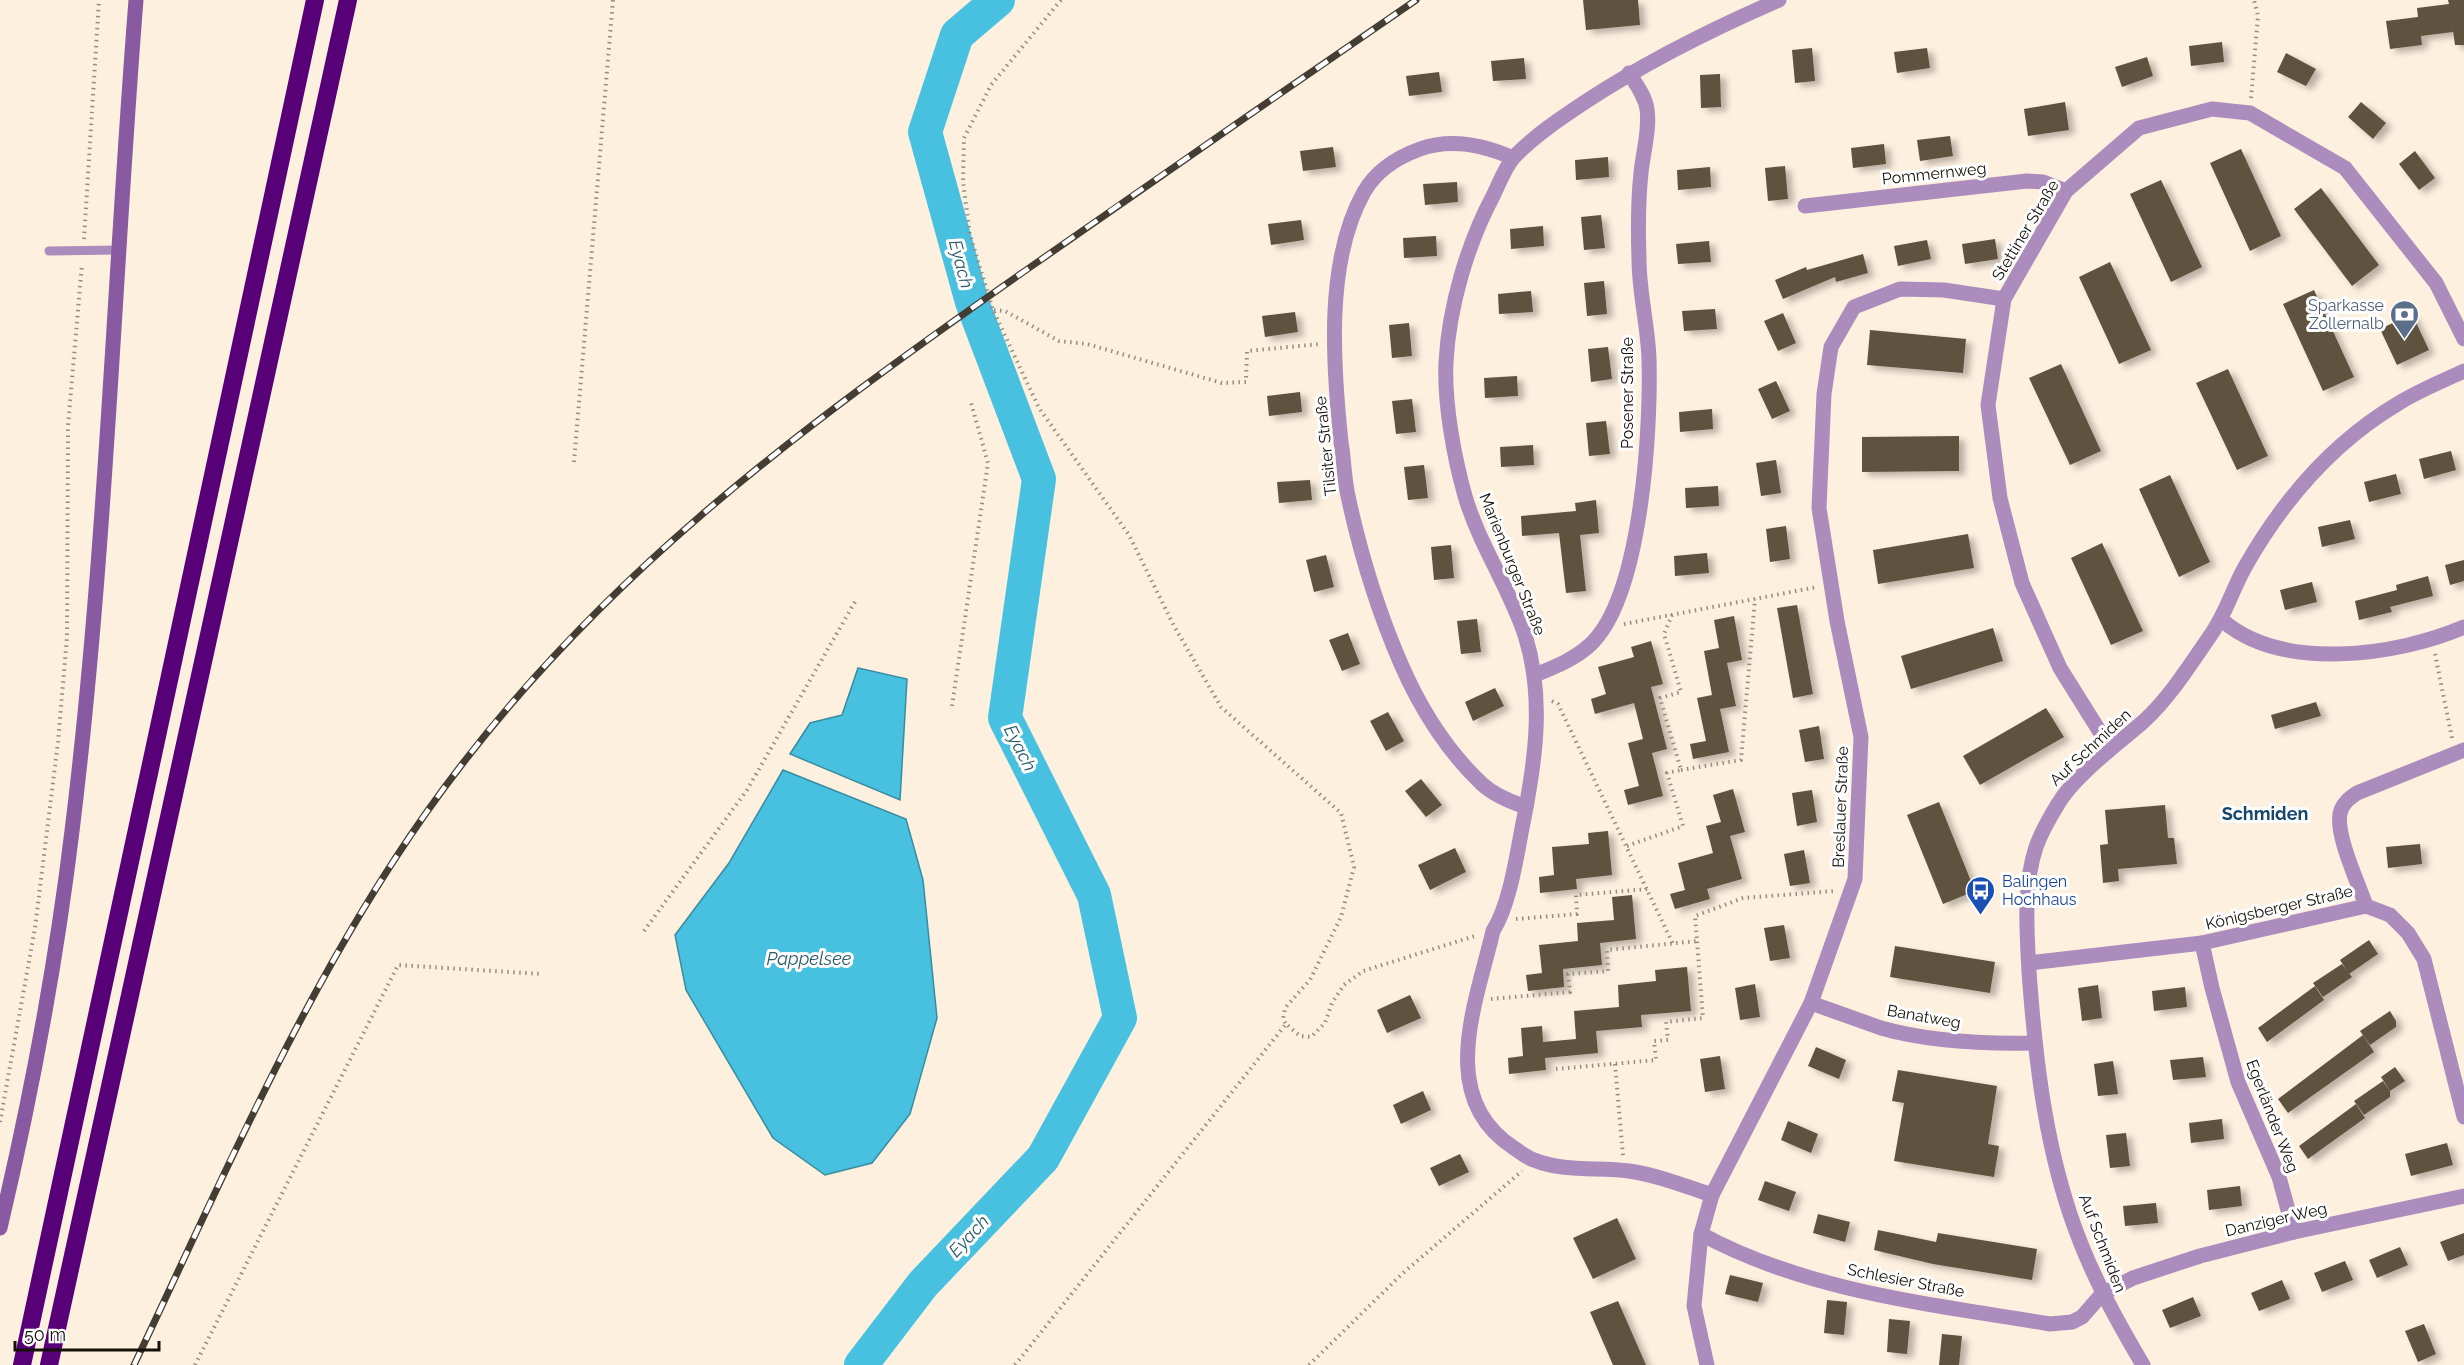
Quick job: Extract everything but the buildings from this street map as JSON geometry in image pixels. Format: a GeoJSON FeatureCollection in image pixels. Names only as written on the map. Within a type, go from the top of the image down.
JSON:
{"type":"FeatureCollection","features":[{"type":"Feature","properties":{"kind":"highway"},"geometry":{"type":"LineString","coordinates":[[22,1365],[315,0]]}},
{"type":"Feature","properties":{"kind":"highway"},"geometry":{"type":"LineString","coordinates":[[49,1365],[348,0]]}},
{"type":"Feature","properties":{"kind":"street"},"geometry":{"type":"LineString","coordinates":[[0,1228],[34,1073],[72,833],[106,459],[136,0]]}},
{"type":"Feature","properties":{"kind":"street","name":"Marienburger Straße"},"geometry":{"type":"LineString","coordinates":[[1712,1195],[1660,1178],[1624,1171],[1566,1167],[1534,1160],[1505,1142],[1488,1126],[1475,1106],[1468,1086],[1467,1055],[1472,1021],[1492,931],[1499,921],[1515,862],[1526,807],[1538,718],[1536,675],[1524,633],[1465,496],[1451,431],[1446,363],[1459,284],[1478,224],[1512,158],[1560,119],[1629,73],[1779,0]]}},
{"type":"Feature","properties":{"kind":"street","name":"Posener Straße"},"geometry":{"type":"LineString","coordinates":[[1536,675],[1568,661],[1592,643],[1610,617],[1623,587],[1637,523],[1648,433],[1649,358],[1639,262],[1641,175],[1648,125],[1644,97],[1629,73]]}},
{"type":"Feature","properties":{"kind":"street","name":"Stettiner Straße"},"geometry":{"type":"LineString","coordinates":[[2110,748],[2060,668],[2022,584],[2000,498],[1988,405],[2004,298],[2066,191],[2139,128],[2212,109],[2250,113],[2345,168],[2436,283],[2464,339]]}},
{"type":"Feature","properties":{"kind":"street","name":"Tilsiter Straße"},"geometry":{"type":"LineString","coordinates":[[1512,158],[1495,150],[1461,143],[1430,145],[1405,154],[1380,172],[1364,192],[1344,244],[1335,291],[1335,343],[1337,406],[1347,494],[1367,568],[1401,665],[1435,728],[1462,763],[1484,786],[1509,801],[1526,807]]}},
{"type":"Feature","properties":{"kind":"street","name":"Pommernweg"},"geometry":{"type":"LineString","coordinates":[[1805,206],[2027,181],[2043,183],[2066,191]]}},
{"type":"Feature","properties":{"kind":"street","name":"Breslauer Straße"},"geometry":{"type":"LineString","coordinates":[[1707,1365],[1694,1306],[1701,1234],[1712,1195],[1811,1003],[1855,879],[1861,738],[1819,508],[1824,394],[1831,347],[1854,307],[1900,289],[1944,290],[2004,298]]}},
{"type":"Feature","properties":{"kind":"street","name":"Auf Schmiden"},"geometry":{"type":"LineString","coordinates":[[2143,1365],[2102,1294],[2069,1213],[2046,1125],[2034,1042],[2029,963],[2027,906],[2036,847],[2060,801],[2110,748],[2146,720],[2177,683],[2222,620],[2243,570],[2272,522],[2307,477],[2352,435],[2400,402],[2464,371]]}},
{"type":"Feature","properties":{"kind":"street"},"geometry":{"type":"LineString","coordinates":[[2222,620],[2236,633],[2262,644],[2298,651],[2344,654],[2402,646],[2464,627]]}},
{"type":"Feature","properties":{"kind":"street"},"geometry":{"type":"LineString","coordinates":[[2366,906],[2341,835],[2340,811],[2343,806],[2357,793],[2460,752]]}},
{"type":"Feature","properties":{"kind":"street","name":"Königsberger Straße"},"geometry":{"type":"LineString","coordinates":[[2029,963],[2202,943],[2366,906],[2390,915],[2409,933],[2424,959],[2464,1117]]}},
{"type":"Feature","properties":{"kind":"street","name":"Egerländer Weg"},"geometry":{"type":"LineString","coordinates":[[2202,943],[2238,1082],[2279,1177],[2294,1232]]}},
{"type":"Feature","properties":{"kind":"street","name":"Banatweg"},"geometry":{"type":"LineString","coordinates":[[1811,1003],[1884,1028],[1948,1040],[1991,1043],[2034,1042]]}},
{"type":"Feature","properties":{"kind":"street","name":"Danziger Weg"},"geometry":{"type":"LineString","coordinates":[[2102,1294],[2133,1278],[2189,1260],[2294,1232],[2464,1196]]}},
{"type":"Feature","properties":{"kind":"street","name":"Schlesier Straße"},"geometry":{"type":"LineString","coordinates":[[1701,1234],[1738,1254],[1779,1270],[1880,1296],[2050,1324],[2072,1322],[2082,1317],[2102,1294]]}},
{"type":"Feature","properties":{"kind":"lane"},"geometry":{"type":"LineString","coordinates":[[49,251],[119,250]]}},
{"type":"Feature","properties":{"kind":"path"},"geometry":{"type":"LineString","coordinates":[[0,1122],[35,928],[58,742],[67,637],[68,426],[84,251],[99,0]]}},
{"type":"Feature","properties":{"kind":"path"},"geometry":{"type":"LineString","coordinates":[[574,462],[613,0]]}},
{"type":"Feature","properties":{"kind":"path"},"geometry":{"type":"LineString","coordinates":[[1061,0],[991,85],[964,138],[963,182],[970,235],[993,310],[1039,408],[1129,535],[1174,626],[1221,707],[1341,813],[1354,867],[1341,917],[1310,980],[1285,1008],[1283,1019],[1300,1036],[1311,1037],[1325,1023],[1332,1003],[1344,986],[1363,971],[1492,931]]}},
{"type":"Feature","properties":{"kind":"path"},"geometry":{"type":"LineString","coordinates":[[2250,113],[2258,15],[2254,0]]}},
{"type":"Feature","properties":{"kind":"path"},"geometry":{"type":"LineString","coordinates":[[993,310],[1005,311],[1059,341],[1087,344],[1222,383],[1246,382],[1247,351],[1335,343]]}},
{"type":"Feature","properties":{"kind":"path"},"geometry":{"type":"LineString","coordinates":[[952,706],[988,463],[971,403]]}},
{"type":"Feature","properties":{"kind":"path"},"geometry":{"type":"LineString","coordinates":[[1633,622],[1832,585]]}},
{"type":"Feature","properties":{"kind":"path"},"geometry":{"type":"LineString","coordinates":[[1627,846],[1683,826],[1667,773],[1741,760],[1755,599]]}},
{"type":"Feature","properties":{"kind":"path"},"geometry":{"type":"LineString","coordinates":[[644,931],[747,790],[856,600]]}},
{"type":"Feature","properties":{"kind":"path"},"geometry":{"type":"LineString","coordinates":[[1672,615],[1664,634],[1681,692],[1660,698],[1681,770]]}},
{"type":"Feature","properties":{"kind":"path"},"geometry":{"type":"LineString","coordinates":[[2431,637],[2460,752]]}},
{"type":"Feature","properties":{"kind":"path"},"geometry":{"type":"LineString","coordinates":[[1537,700],[1550,700],[1558,704],[1673,944]]}},
{"type":"Feature","properties":{"kind":"path"},"geometry":{"type":"LineString","coordinates":[[1510,920],[1577,914],[1576,895],[1648,889]]}},
{"type":"Feature","properties":{"kind":"path"},"geometry":{"type":"LineString","coordinates":[[1556,1069],[1656,1060],[1654,1041],[1668,1040],[1666,1022],[1703,1018],[1695,916],[1743,898],[1851,890]]}},
{"type":"Feature","properties":{"kind":"path"},"geometry":{"type":"LineString","coordinates":[[1492,999],[1570,992],[1568,974],[1608,971],[1607,950],[1697,941]]}},
{"type":"Feature","properties":{"kind":"path"},"geometry":{"type":"LineString","coordinates":[[195,1365],[398,965],[542,974]]}},
{"type":"Feature","properties":{"kind":"path"},"geometry":{"type":"LineString","coordinates":[[1015,1365],[1286,1024]]}},
{"type":"Feature","properties":{"kind":"path"},"geometry":{"type":"LineString","coordinates":[[1615,1064],[1624,1171]]}},
{"type":"Feature","properties":{"kind":"path"},"geometry":{"type":"LineString","coordinates":[[1309,1365],[1403,1273],[1486,1204],[1534,1160]]}},
{"type":"Feature","properties":{"kind":"water"},"geometry":{"type":"Polygon","coordinates":[[[858,668],[907,679],[900,800],[790,754],[810,723],[842,715],[858,668]]]}},
{"type":"Feature","properties":{"kind":"water","name":"Pappelsee"},"geometry":{"type":"Polygon","coordinates":[[[783,770],[906,819],[923,880],[937,1018],[910,1114],[872,1163],[825,1175],[773,1138],[686,990],[675,935],[729,863],[783,770]]]}},
{"type":"Feature","properties":{"kind":"waterway","name":"Eyach"},"geometry":{"type":"LineString","coordinates":[[861,1365],[923,1284],[1043,1158],[1120,1018],[1094,895],[1005,718],[1039,479],[972,302],[925,132],[957,35],[998,0]]}},
{"type":"Feature","properties":{"kind":"railway"},"geometry":{"type":"LineString","coordinates":[[134,1365],[268,1083],[342,945],[426,813],[489,730],[557,653],[628,581],[703,514],[861,388],[1077,234],[1416,0]]}},
{"type":"Feature","properties":{"kind":"place","name":"Sparkasse Zollernalb"},"geometry":{"type":"Point","coordinates":[2405,340]}},
{"type":"Feature","properties":{"kind":"place","name":"Balingen Hochhaus"},"geometry":{"type":"Point","coordinates":[1981,916]}},
{"type":"Feature","properties":{"kind":"district","name":"Schmiden"},"geometry":{"type":"Point","coordinates":[2265,814]}}]}
